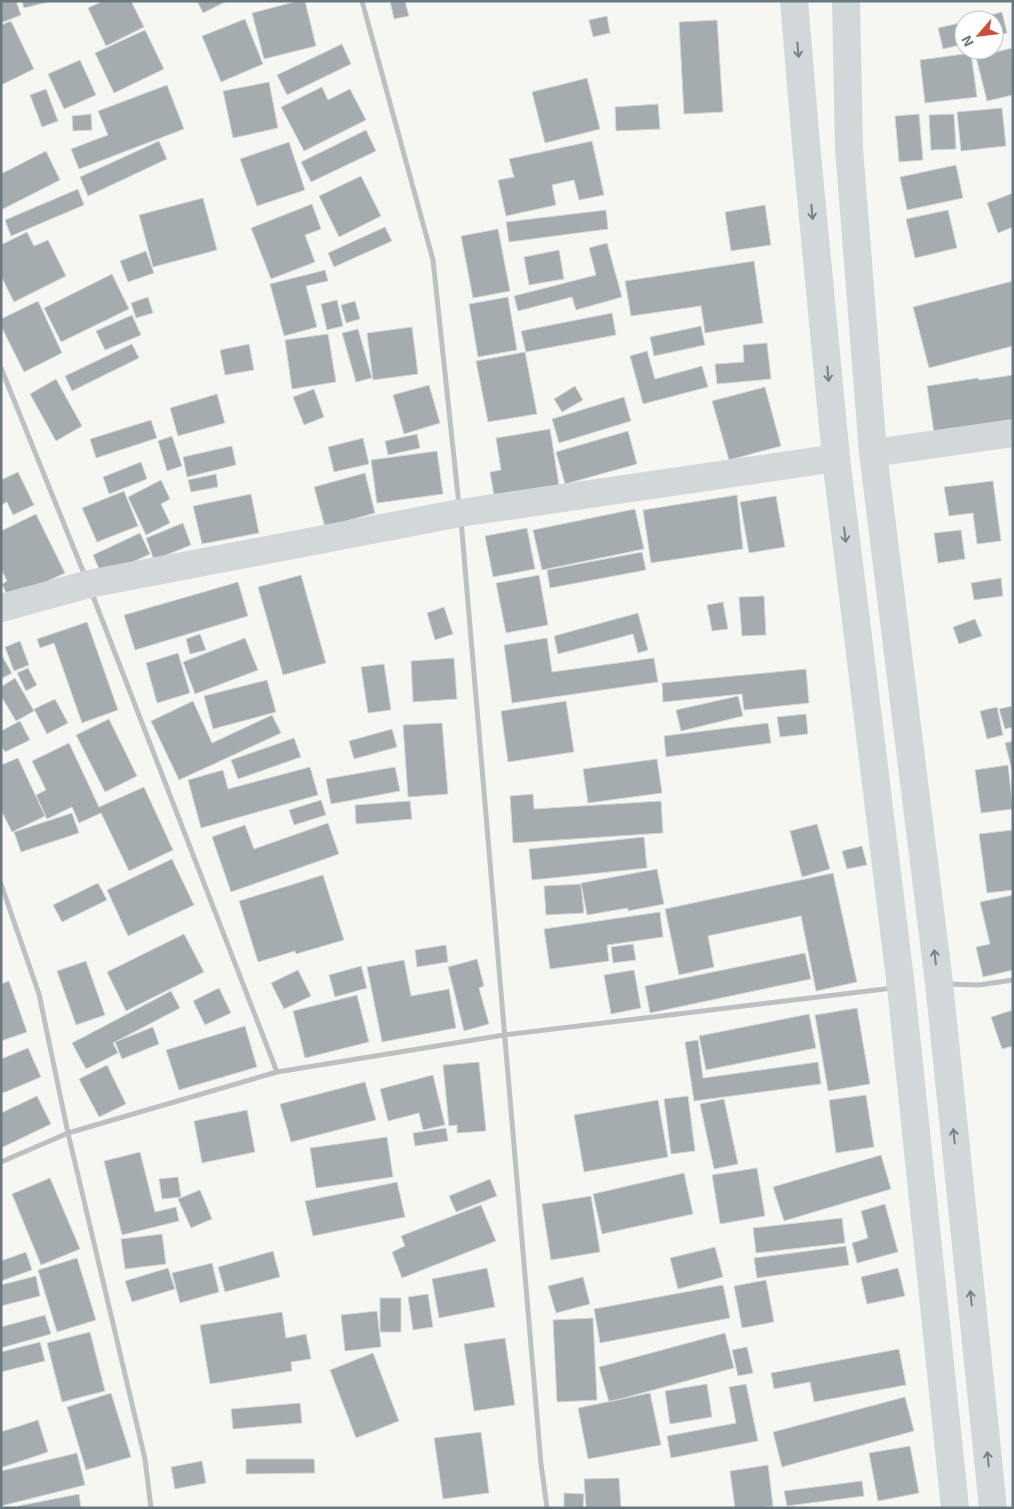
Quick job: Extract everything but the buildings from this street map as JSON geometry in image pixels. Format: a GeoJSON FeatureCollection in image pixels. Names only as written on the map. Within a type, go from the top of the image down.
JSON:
{"type":"FeatureCollection","features":[{"type":"Feature","properties":{"kind":"main road"},"geometry":{"type":"LineString","coordinates":[[794,1],[836,458],[901,987],[955,1508]]}},
{"type":"Feature","properties":{"kind":"main road"},"geometry":{"type":"LineString","coordinates":[[846,1],[849,148],[873,453],[939,983],[993,1508]]}},
{"type":"Feature","properties":{"kind":"main road"},"geometry":{"type":"LineString","coordinates":[[873,453],[1012,436]]}},
{"type":"Feature","properties":{"kind":"main road"},"geometry":{"type":"LineString","coordinates":[[1,608],[89,584],[460,513],[836,458]]}},
{"type":"Feature","properties":{"kind":"street"},"geometry":{"type":"LineString","coordinates":[[362,1],[433,260],[460,513],[541,1464],[547,1508]]}},
{"type":"Feature","properties":{"kind":"street"},"geometry":{"type":"LineString","coordinates":[[1,368],[89,584],[276,1072]]}},
{"type":"Feature","properties":{"kind":"street"},"geometry":{"type":"LineString","coordinates":[[1,884],[39,994],[68,1133],[145,1459],[151,1508]]}},
{"type":"Feature","properties":{"kind":"street"},"geometry":{"type":"LineString","coordinates":[[939,983],[979,985],[1013,980]]}},
{"type":"Feature","properties":{"kind":"street"},"geometry":{"type":"LineString","coordinates":[[1,1162],[68,1133],[276,1072],[504,1035],[901,987]]}}]}
